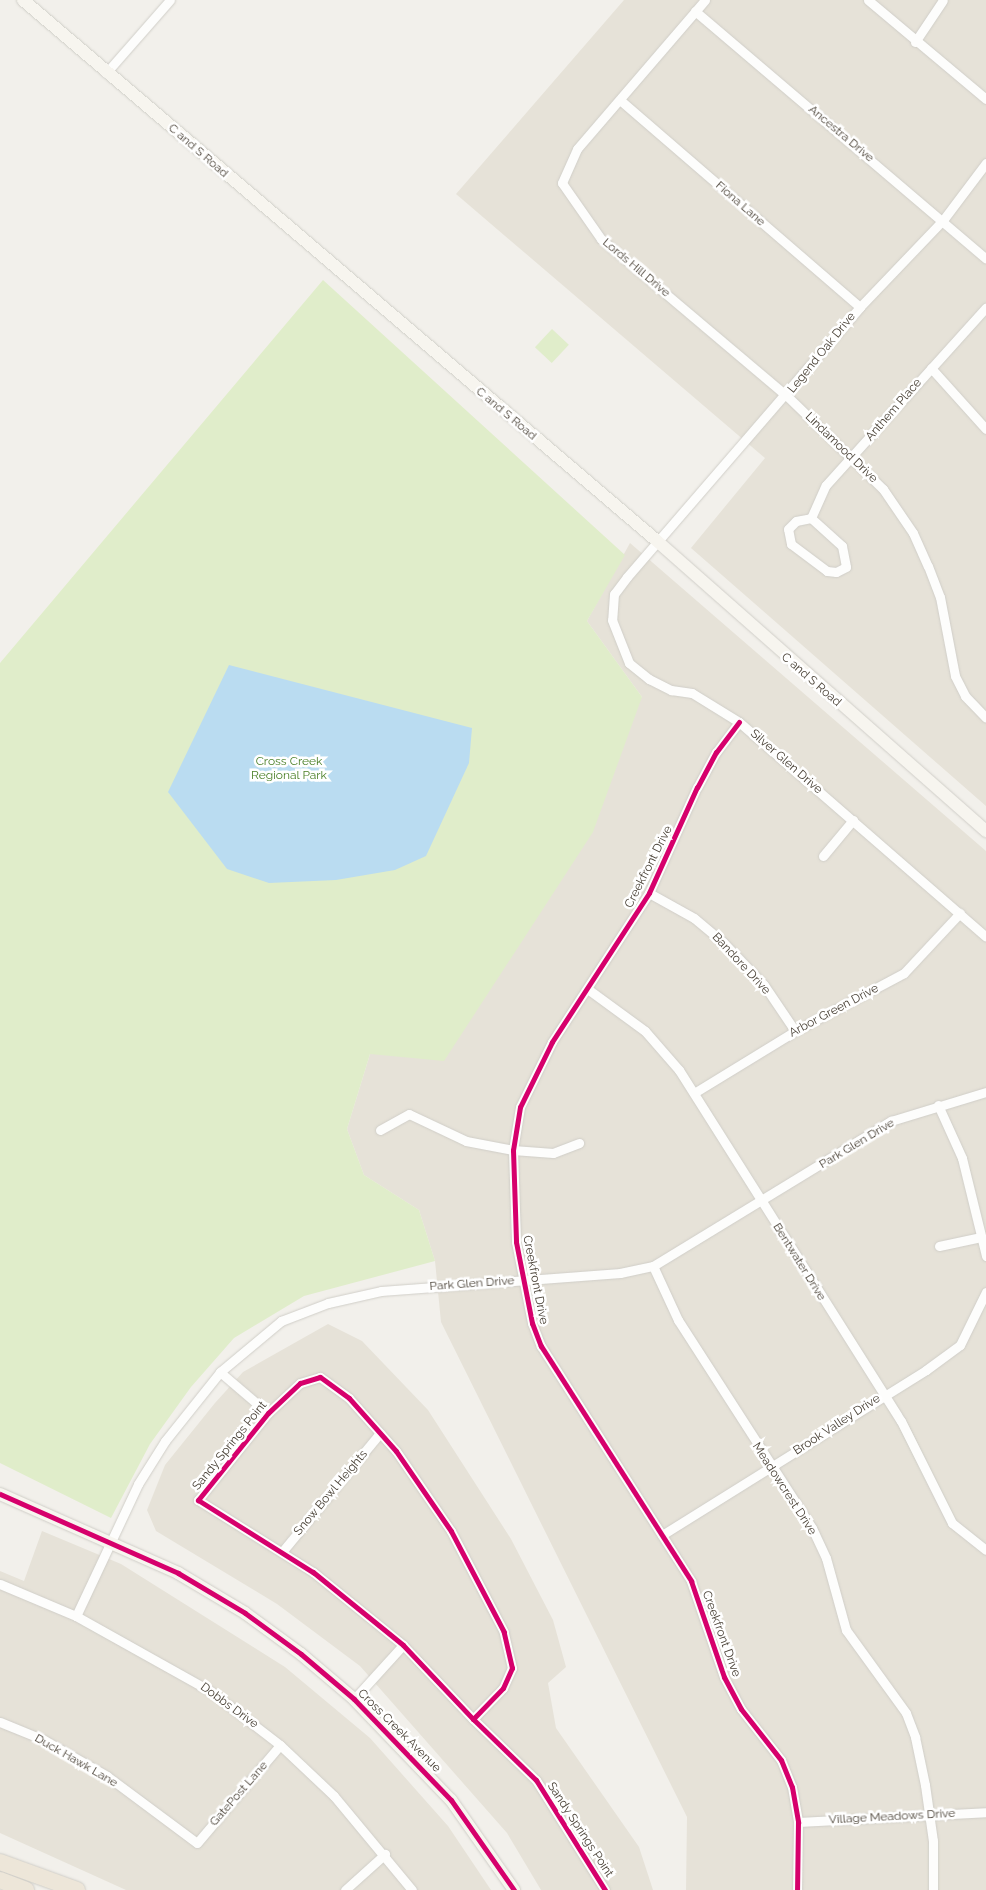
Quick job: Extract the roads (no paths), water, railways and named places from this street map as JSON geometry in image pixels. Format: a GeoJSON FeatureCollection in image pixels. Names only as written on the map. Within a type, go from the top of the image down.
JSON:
{"type":"FeatureCollection","features":[{"type":"Feature","properties":{"kind":"highway"},"geometry":{"type":"LineString","coordinates":[[0,1862],[77,1890]]}},
{"type":"Feature","properties":{"kind":"highway"},"geometry":{"type":"LineString","coordinates":[[0,1880],[26,1890]]}},
{"type":"Feature","properties":{"kind":"main road","name":"C and S Road"},"geometry":{"type":"LineString","coordinates":[[23,0],[106,73],[657,541],[986,831]]}},
{"type":"Feature","properties":{"kind":"main road","name":"Cross Creek Avenue"},"geometry":{"type":"LineString","coordinates":[[0,1494],[111,1540],[178,1573],[245,1613],[354,1699],[451,1800],[514,1890]]}},
{"type":"Feature","properties":{"kind":"street"},"geometry":{"type":"LineString","coordinates":[[106,73],[170,0]]}},
{"type":"Feature","properties":{"kind":"street","name":"Lords Hill Drive"},"geometry":{"type":"LineString","coordinates":[[705,0],[577,149],[562,183],[601,239],[787,396]]}},
{"type":"Feature","properties":{"kind":"street"},"geometry":{"type":"LineString","coordinates":[[868,0],[915,42],[986,98]]}},
{"type":"Feature","properties":{"kind":"street"},"geometry":{"type":"LineString","coordinates":[[915,42],[943,0]]}},
{"type":"Feature","properties":{"kind":"street","name":"Ancestra Drive"},"geometry":{"type":"LineString","coordinates":[[695,11],[986,259]]}},
{"type":"Feature","properties":{"kind":"street","name":"Fiona Lane"},"geometry":{"type":"LineString","coordinates":[[620,100],[860,307]]}},
{"type":"Feature","properties":{"kind":"street","name":"Legend Oak Drive"},"geometry":{"type":"LineString","coordinates":[[657,541],[787,396],[860,307],[942,220],[986,163]]}},
{"type":"Feature","properties":{"kind":"street","name":"Anthem Place"},"geometry":{"type":"LineString","coordinates":[[811,518],[826,485],[986,307]]}},
{"type":"Feature","properties":{"kind":"street"},"geometry":{"type":"LineString","coordinates":[[930,368],[986,429]]}},
{"type":"Feature","properties":{"kind":"street","name":"Lindamood Drive"},"geometry":{"type":"LineString","coordinates":[[787,396],[853,457],[883,489],[913,533],[940,597],[954,676],[964,696],[986,718]]}},
{"type":"Feature","properties":{"kind":"street"},"geometry":{"type":"LineString","coordinates":[[811,518],[842,546],[846,567],[836,572],[827,571],[791,544],[788,529],[796,522],[811,518]]}},
{"type":"Feature","properties":{"kind":"street","name":"Silver Glen Drive"},"geometry":{"type":"LineString","coordinates":[[657,541],[614,594],[612,620],[629,663],[649,679],[671,690],[692,693],[739,722],[986,937]]}},
{"type":"Feature","properties":{"kind":"street","name":"Creekfront Drive"},"geometry":{"type":"LineString","coordinates":[[739,722],[716,752],[697,787],[649,893],[590,990],[552,1042],[524,1100],[513,1150],[516,1242],[532,1322],[541,1346],[691,1581],[724,1677],[741,1709],[781,1760],[792,1787],[798,1822],[797,1890]]}},
{"type":"Feature","properties":{"kind":"street"},"geometry":{"type":"LineString","coordinates":[[823,856],[853,820]]}},
{"type":"Feature","properties":{"kind":"street","name":"Bandore Drive"},"geometry":{"type":"LineString","coordinates":[[649,893],[694,918],[723,942],[764,985],[795,1031]]}},
{"type":"Feature","properties":{"kind":"street","name":"Arbor Green Drive"},"geometry":{"type":"LineString","coordinates":[[694,1093],[795,1031],[904,973],[960,913]]}},
{"type":"Feature","properties":{"kind":"street","name":"Bentwater Drive"},"geometry":{"type":"LineString","coordinates":[[590,990],[646,1031],[694,1093],[760,1202],[884,1395],[952,1523],[986,1550]]}},
{"type":"Feature","properties":{"kind":"street","name":"Park Glen Drive"},"geometry":{"type":"LineString","coordinates":[[76,1616],[138,1484],[164,1441],[220,1372],[281,1322],[328,1303],[381,1291],[524,1281],[653,1266],[891,1122],[938,1105],[986,1092]]}},
{"type":"Feature","properties":{"kind":"street"},"geometry":{"type":"LineString","coordinates":[[938,1105],[962,1158],[986,1256]]}},
{"type":"Feature","properties":{"kind":"street"},"geometry":{"type":"LineString","coordinates":[[380,1130],[409,1114],[466,1141],[513,1150],[553,1153],[579,1143]]}},
{"type":"Feature","properties":{"kind":"street"},"geometry":{"type":"LineString","coordinates":[[939,1246],[981,1236]]}},
{"type":"Feature","properties":{"kind":"street","name":"Meadowcrest Drive"},"geometry":{"type":"LineString","coordinates":[[653,1266],[678,1320],[770,1468],[812,1528],[826,1558],[846,1630],[906,1713],[916,1737],[930,1816],[933,1890]]}},
{"type":"Feature","properties":{"kind":"street","name":"Brook Valley Drive"},"geometry":{"type":"LineString","coordinates":[[662,1535],[884,1395],[960,1344],[975,1320],[986,1292]]}},
{"type":"Feature","properties":{"kind":"street"},"geometry":{"type":"LineString","coordinates":[[220,1372],[268,1413]]}},
{"type":"Feature","properties":{"kind":"street","name":"Sandy Springs Point"},"geometry":{"type":"LineString","coordinates":[[473,1719],[503,1688],[512,1668],[504,1632],[451,1531],[380,1433],[349,1398],[320,1377],[300,1382],[268,1413],[198,1500],[313,1572],[403,1645],[473,1719],[536,1780],[605,1890]]}},
{"type":"Feature","properties":{"kind":"street","name":"Snow Bowl Heights"},"geometry":{"type":"LineString","coordinates":[[282,1552],[380,1433]]}},
{"type":"Feature","properties":{"kind":"street","name":"Dobbs Drive"},"geometry":{"type":"LineString","coordinates":[[0,1584],[76,1616],[210,1691],[280,1745],[334,1796],[386,1854],[412,1890]]}},
{"type":"Feature","properties":{"kind":"street"},"geometry":{"type":"LineString","coordinates":[[354,1699],[403,1645]]}},
{"type":"Feature","properties":{"kind":"street","name":"Duck Hawk Lane"},"geometry":{"type":"LineString","coordinates":[[0,1722],[44,1740],[107,1776],[197,1843]]}},
{"type":"Feature","properties":{"kind":"street","name":"GatePost Lane"},"geometry":{"type":"LineString","coordinates":[[197,1843],[280,1745]]}},
{"type":"Feature","properties":{"kind":"street","name":"Village Meadows Drive"},"geometry":{"type":"LineString","coordinates":[[798,1822],[986,1812]]}},
{"type":"Feature","properties":{"kind":"street"},"geometry":{"type":"LineString","coordinates":[[345,1890],[386,1854]]}},
{"type":"Feature","properties":{"kind":"water"},"geometry":{"type":"Polygon","coordinates":[[[229,665],[472,728],[469,763],[426,856],[395,870],[336,880],[269,883],[227,869],[168,792],[229,665]]]}},
{"type":"Feature","properties":{"kind":"park label","name":"Cross Creek Regional Park"},"geometry":{"type":"Point","coordinates":[289,769]}}]}
